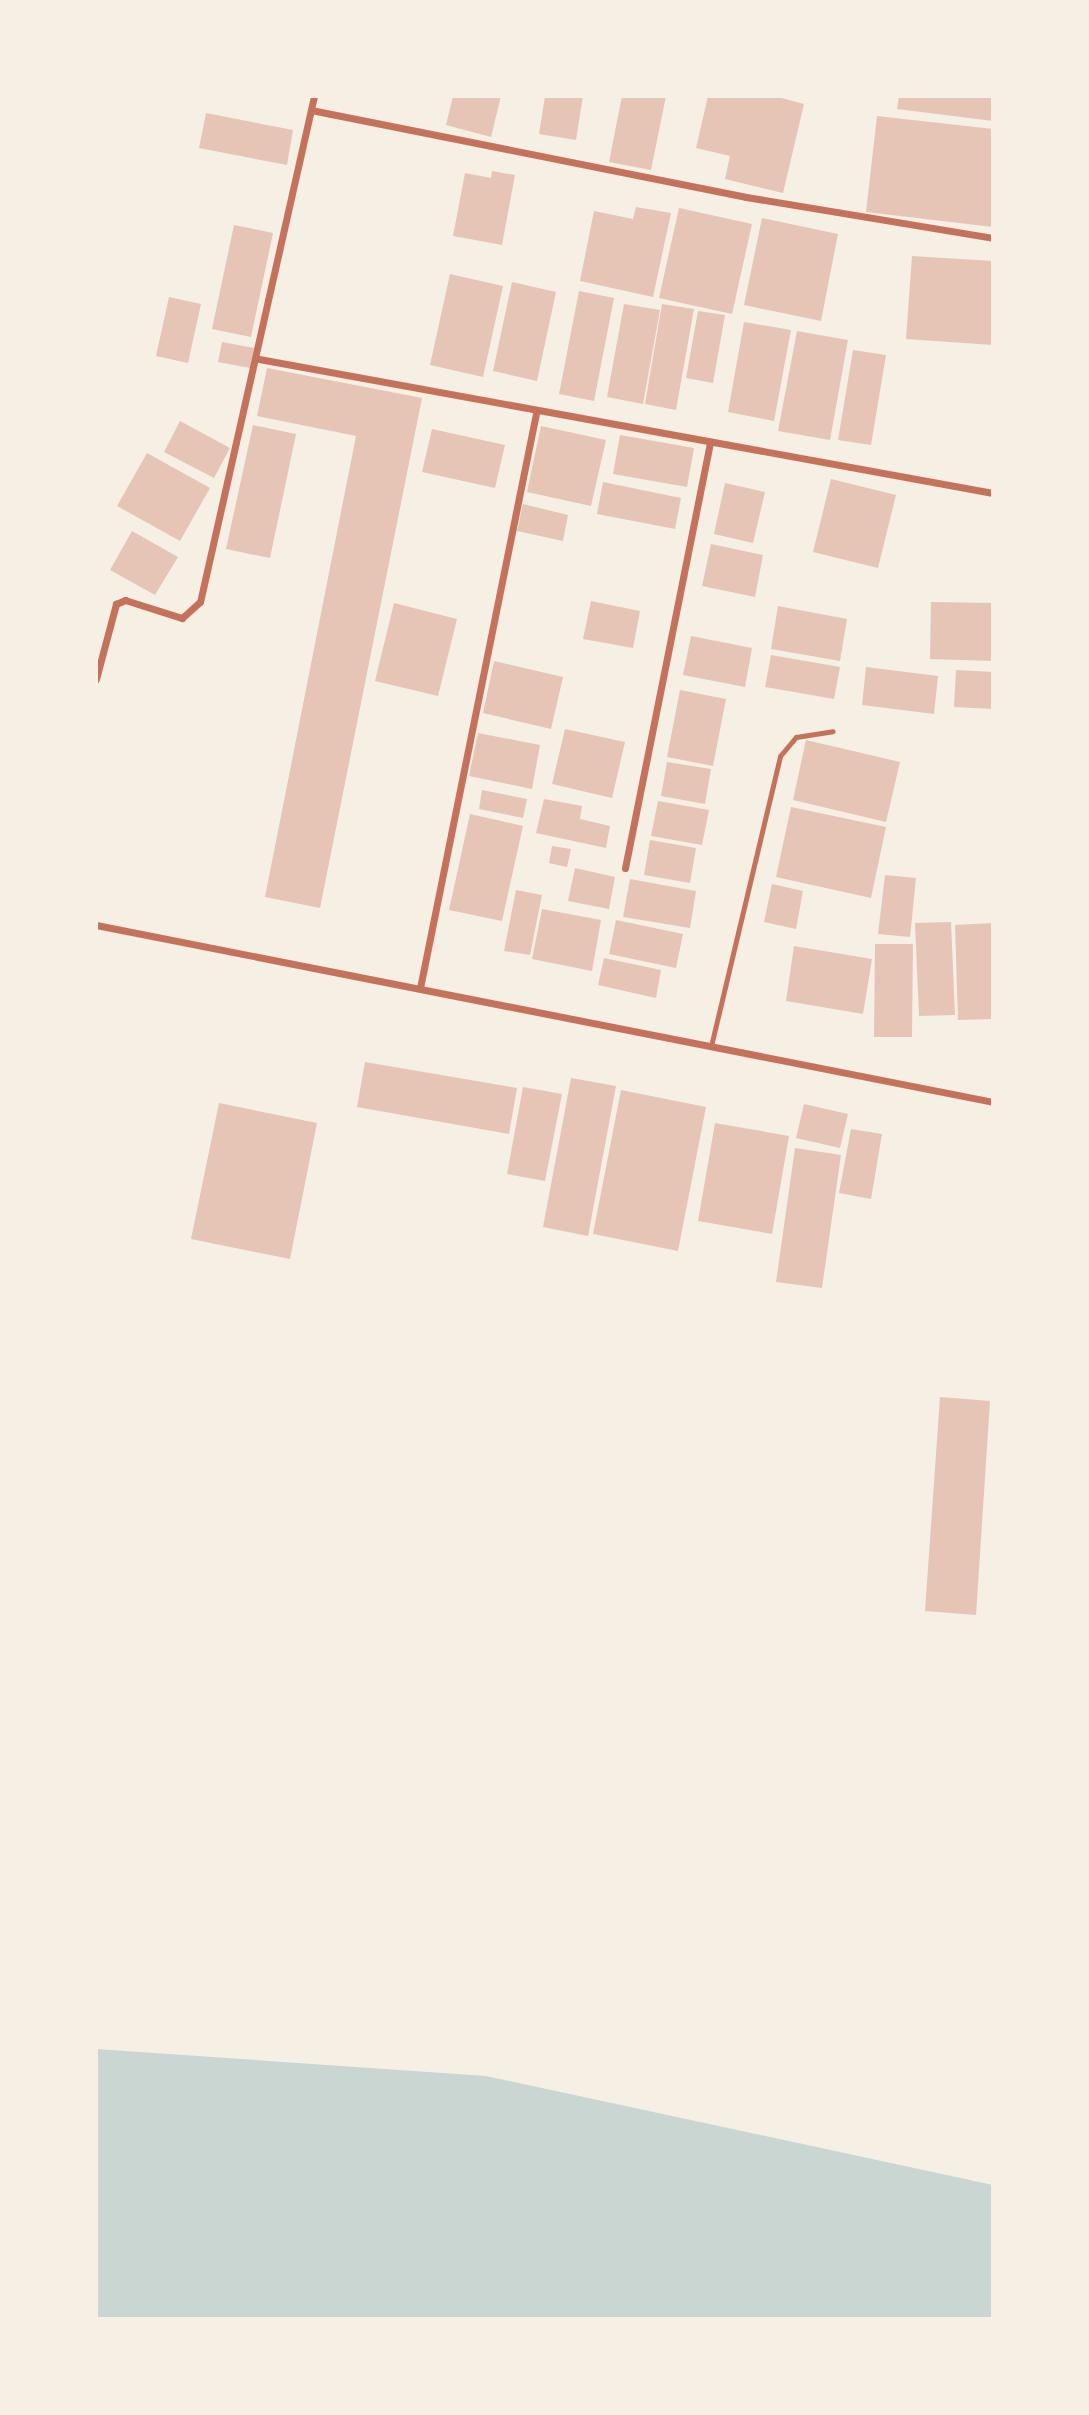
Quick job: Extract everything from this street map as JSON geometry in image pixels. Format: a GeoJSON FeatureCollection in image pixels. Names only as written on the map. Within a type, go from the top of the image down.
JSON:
{"type":"FeatureCollection","features":[{"type":"Feature","properties":{"kind":"street"},"geometry":{"type":"LineString","coordinates":[[96,679],[116,604],[125,600],[182,618],[200,602],[259,359],[314,96]]}},
{"type":"Feature","properties":{"kind":"street"},"geometry":{"type":"LineString","coordinates":[[311,110],[746,197],[993,238]]}},
{"type":"Feature","properties":{"kind":"street"},"geometry":{"type":"LineString","coordinates":[[259,359],[290,360],[536,413],[993,493]]}},
{"type":"Feature","properties":{"kind":"street"},"geometry":{"type":"LineString","coordinates":[[420,988],[536,413]]}},
{"type":"Feature","properties":{"kind":"street"},"geometry":{"type":"LineString","coordinates":[[625,868],[710,443]]}},
{"type":"Feature","properties":{"kind":"street"},"geometry":{"type":"LineString","coordinates":[[96,925],[993,1102]]}},
{"type":"Feature","properties":{"kind":"lane"},"geometry":{"type":"LineString","coordinates":[[711,1046],[779,756],[796,737],[833,730]]}},
{"type":"Feature","properties":{"kind":"shaded area"},"geometry":{"type":"Polygon","coordinates":[[[96,2049],[486,2076],[993,2185],[993,2319],[96,2319],[96,2049]]]}},
{"type":"Feature","properties":{"kind":"building"},"geometry":{"type":"Polygon","coordinates":[[[453,96],[501,96],[491,137],[446,125],[453,96]]]}},
{"type":"Feature","properties":{"kind":"building"},"geometry":{"type":"Polygon","coordinates":[[[545,96],[583,96],[576,140],[539,134],[545,96]]]}},
{"type":"Feature","properties":{"kind":"building"},"geometry":{"type":"Polygon","coordinates":[[[622,96],[666,96],[651,170],[609,162],[622,96]]]}},
{"type":"Feature","properties":{"kind":"building"},"geometry":{"type":"Polygon","coordinates":[[[708,96],[774,96],[804,104],[783,193],[725,179],[730,156],[696,148],[708,96]]]}},
{"type":"Feature","properties":{"kind":"building"},"geometry":{"type":"Polygon","coordinates":[[[899,96],[993,96],[993,121],[897,109],[899,96]]]}},
{"type":"Feature","properties":{"kind":"building"},"geometry":{"type":"Polygon","coordinates":[[[206,113],[293,130],[287,165],[199,148],[206,113]]]}},
{"type":"Feature","properties":{"kind":"building"},"geometry":{"type":"Polygon","coordinates":[[[877,116],[993,129],[993,227],[866,212],[877,116]]]}},
{"type":"Feature","properties":{"kind":"building"},"geometry":{"type":"Polygon","coordinates":[[[492,171],[515,175],[502,245],[453,236],[465,173],[491,178],[492,171]]]}},
{"type":"Feature","properties":{"kind":"building"},"geometry":{"type":"Polygon","coordinates":[[[636,207],[671,213],[653,297],[580,281],[594,211],[633,219],[636,207]]]}},
{"type":"Feature","properties":{"kind":"building"},"geometry":{"type":"Polygon","coordinates":[[[679,208],[752,224],[732,314],[659,298],[679,208]]]}},
{"type":"Feature","properties":{"kind":"building"},"geometry":{"type":"Polygon","coordinates":[[[762,218],[838,234],[821,321],[744,305],[762,218]]]}},
{"type":"Feature","properties":{"kind":"building"},"geometry":{"type":"Polygon","coordinates":[[[234,225],[273,233],[251,337],[212,329],[234,225]]]}},
{"type":"Feature","properties":{"kind":"building"},"geometry":{"type":"Polygon","coordinates":[[[912,256],[993,261],[993,345],[906,339],[912,256]]]}},
{"type":"Feature","properties":{"kind":"building"},"geometry":{"type":"Polygon","coordinates":[[[450,274],[503,286],[483,377],[430,365],[450,274]]]}},
{"type":"Feature","properties":{"kind":"building"},"geometry":{"type":"Polygon","coordinates":[[[512,282],[556,292],[537,381],[493,371],[512,282]]]}},
{"type":"Feature","properties":{"kind":"building"},"geometry":{"type":"Polygon","coordinates":[[[579,291],[614,298],[594,401],[559,394],[579,291]]]}},
{"type":"Feature","properties":{"kind":"building"},"geometry":{"type":"Polygon","coordinates":[[[169,297],[201,304],[188,363],[156,356],[169,297]]]}},
{"type":"Feature","properties":{"kind":"building"},"geometry":{"type":"Polygon","coordinates":[[[624,304],[660,310],[643,404],[607,397],[624,304]]]}},
{"type":"Feature","properties":{"kind":"building"},"geometry":{"type":"Polygon","coordinates":[[[662,304],[694,309],[676,410],[645,404],[662,304]]]}},
{"type":"Feature","properties":{"kind":"building"},"geometry":{"type":"Polygon","coordinates":[[[698,311],[725,315],[713,383],[686,378],[698,311]]]}},
{"type":"Feature","properties":{"kind":"building"},"geometry":{"type":"Polygon","coordinates":[[[744,322],[791,330],[774,421],[728,412],[744,322]]]}},
{"type":"Feature","properties":{"kind":"building"},"geometry":{"type":"Polygon","coordinates":[[[797,331],[848,340],[830,440],[778,431],[797,331]]]}},
{"type":"Feature","properties":{"kind":"building"},"geometry":{"type":"Polygon","coordinates":[[[222,342],[254,348],[250,368],[218,362],[222,342]]]}},
{"type":"Feature","properties":{"kind":"building"},"geometry":{"type":"Polygon","coordinates":[[[853,350],[886,355],[871,445],[838,440],[853,350]]]}},
{"type":"Feature","properties":{"kind":"building"},"geometry":{"type":"Polygon","coordinates":[[[267,368],[422,398],[320,908],[265,897],[356,436],[257,416],[267,368]]]}},
{"type":"Feature","properties":{"kind":"building"},"geometry":{"type":"Polygon","coordinates":[[[180,421],[230,448],[214,478],[164,452],[180,421]]]}},
{"type":"Feature","properties":{"kind":"building"},"geometry":{"type":"Polygon","coordinates":[[[253,425],[296,434],[270,558],[226,549],[253,425]]]}},
{"type":"Feature","properties":{"kind":"building"},"geometry":{"type":"Polygon","coordinates":[[[541,426],[606,440],[591,506],[527,492],[541,426]]]}},
{"type":"Feature","properties":{"kind":"building"},"geometry":{"type":"Polygon","coordinates":[[[432,429],[505,445],[495,488],[422,472],[432,429]]]}},
{"type":"Feature","properties":{"kind":"building"},"geometry":{"type":"Polygon","coordinates":[[[620,435],[694,448],[687,487],[613,474],[620,435]]]}},
{"type":"Feature","properties":{"kind":"building"},"geometry":{"type":"Polygon","coordinates":[[[147,453],[210,488],[180,541],[117,506],[147,453]]]}},
{"type":"Feature","properties":{"kind":"building"},"geometry":{"type":"Polygon","coordinates":[[[831,479],[896,495],[878,568],[813,552],[831,479]]]}},
{"type":"Feature","properties":{"kind":"building"},"geometry":{"type":"Polygon","coordinates":[[[603,482],[681,498],[675,529],[597,514],[603,482]]]}},
{"type":"Feature","properties":{"kind":"building"},"geometry":{"type":"Polygon","coordinates":[[[725,483],[765,492],[753,543],[714,534],[725,483]]]}},
{"type":"Feature","properties":{"kind":"building"},"geometry":{"type":"Polygon","coordinates":[[[523,504],[568,515],[563,541],[517,531],[523,504]]]}},
{"type":"Feature","properties":{"kind":"building"},"geometry":{"type":"Polygon","coordinates":[[[132,531],[178,557],[155,595],[110,570],[132,531]]]}},
{"type":"Feature","properties":{"kind":"building"},"geometry":{"type":"Polygon","coordinates":[[[711,544],[763,555],[755,597],[702,586],[711,544]]]}},
{"type":"Feature","properties":{"kind":"building"},"geometry":{"type":"Polygon","coordinates":[[[591,601],[640,611],[633,648],[583,639],[591,601]]]}},
{"type":"Feature","properties":{"kind":"building"},"geometry":{"type":"Polygon","coordinates":[[[931,602],[993,603],[993,661],[930,659],[931,602]]]}},
{"type":"Feature","properties":{"kind":"building"},"geometry":{"type":"Polygon","coordinates":[[[394,603],[457,619],[438,696],[375,681],[394,603]]]}},
{"type":"Feature","properties":{"kind":"building"},"geometry":{"type":"Polygon","coordinates":[[[778,606],[847,619],[840,661],[771,649],[778,606]]]}},
{"type":"Feature","properties":{"kind":"building"},"geometry":{"type":"Polygon","coordinates":[[[691,636],[752,648],[745,687],[683,675],[691,636]]]}},
{"type":"Feature","properties":{"kind":"building"},"geometry":{"type":"Polygon","coordinates":[[[771,655],[840,667],[834,699],[765,687],[771,655]]]}},
{"type":"Feature","properties":{"kind":"building"},"geometry":{"type":"Polygon","coordinates":[[[494,661],[563,677],[551,729],[483,713],[494,661]]]}},
{"type":"Feature","properties":{"kind":"building"},"geometry":{"type":"Polygon","coordinates":[[[866,667],[938,676],[934,714],[862,705],[866,667]]]}},
{"type":"Feature","properties":{"kind":"building"},"geometry":{"type":"Polygon","coordinates":[[[956,670],[993,672],[993,709],[954,707],[956,670]]]}},
{"type":"Feature","properties":{"kind":"building"},"geometry":{"type":"Polygon","coordinates":[[[680,690],[726,699],[713,766],[667,757],[680,690]]]}},
{"type":"Feature","properties":{"kind":"building"},"geometry":{"type":"Polygon","coordinates":[[[565,729],[625,742],[612,798],[552,784],[565,729]]]}},
{"type":"Feature","properties":{"kind":"building"},"geometry":{"type":"Polygon","coordinates":[[[478,733],[540,745],[532,789],[469,776],[478,733]]]}},
{"type":"Feature","properties":{"kind":"building"},"geometry":{"type":"Polygon","coordinates":[[[806,740],[900,762],[886,822],[793,800],[806,740]]]}},
{"type":"Feature","properties":{"kind":"building"},"geometry":{"type":"Polygon","coordinates":[[[667,762],[711,769],[705,804],[661,796],[667,762]]]}},
{"type":"Feature","properties":{"kind":"building"},"geometry":{"type":"Polygon","coordinates":[[[482,790],[527,799],[523,818],[479,809],[482,790]]]}},
{"type":"Feature","properties":{"kind":"building"},"geometry":{"type":"Polygon","coordinates":[[[544,799],[582,806],[580,819],[610,826],[606,848],[536,833],[544,799]]]}},
{"type":"Feature","properties":{"kind":"building"},"geometry":{"type":"Polygon","coordinates":[[[658,801],[709,810],[702,845],[651,836],[658,801]]]}},
{"type":"Feature","properties":{"kind":"building"},"geometry":{"type":"Polygon","coordinates":[[[791,807],[886,827],[871,898],[776,877],[791,807]]]}},
{"type":"Feature","properties":{"kind":"building"},"geometry":{"type":"Polygon","coordinates":[[[470,814],[523,826],[502,921],[449,910],[470,814]]]}},
{"type":"Feature","properties":{"kind":"building"},"geometry":{"type":"Polygon","coordinates":[[[650,840],[696,848],[690,883],[644,875],[650,840]]]}},
{"type":"Feature","properties":{"kind":"building"},"geometry":{"type":"Polygon","coordinates":[[[552,846],[571,849],[567,867],[549,863],[552,846]]]}},
{"type":"Feature","properties":{"kind":"building"},"geometry":{"type":"Polygon","coordinates":[[[575,868],[615,877],[609,909],[568,901],[575,868]]]}},
{"type":"Feature","properties":{"kind":"building"},"geometry":{"type":"Polygon","coordinates":[[[885,875],[916,878],[910,937],[878,934],[885,875]]]}},
{"type":"Feature","properties":{"kind":"building"},"geometry":{"type":"Polygon","coordinates":[[[630,879],[696,891],[690,928],[623,917],[630,879]]]}},
{"type":"Feature","properties":{"kind":"building"},"geometry":{"type":"Polygon","coordinates":[[[772,884],[803,891],[796,929],[764,922],[772,884]]]}},
{"type":"Feature","properties":{"kind":"building"},"geometry":{"type":"Polygon","coordinates":[[[516,890],[542,895],[530,955],[504,951],[516,890]]]}},
{"type":"Feature","properties":{"kind":"building"},"geometry":{"type":"Polygon","coordinates":[[[542,909],[601,920],[592,971],[532,959],[542,909]]]}},
{"type":"Feature","properties":{"kind":"building"},"geometry":{"type":"Polygon","coordinates":[[[616,920],[683,934],[676,968],[609,954],[616,920]]]}},
{"type":"Feature","properties":{"kind":"building"},"geometry":{"type":"Polygon","coordinates":[[[951,922],[955,1015],[919,1016],[915,923],[951,922]]]}},
{"type":"Feature","properties":{"kind":"building"},"geometry":{"type":"Polygon","coordinates":[[[993,923],[993,1019],[958,1020],[955,925],[993,923]]]}},
{"type":"Feature","properties":{"kind":"building"},"geometry":{"type":"Polygon","coordinates":[[[875,944],[913,944],[912,1037],[874,1037],[875,944]]]}},
{"type":"Feature","properties":{"kind":"building"},"geometry":{"type":"Polygon","coordinates":[[[794,946],[872,959],[863,1014],[786,1001],[794,946]]]}},
{"type":"Feature","properties":{"kind":"building"},"geometry":{"type":"Polygon","coordinates":[[[604,958],[661,970],[656,998],[598,985],[604,958]]]}},
{"type":"Feature","properties":{"kind":"building"},"geometry":{"type":"Polygon","coordinates":[[[365,1062],[517,1088],[509,1134],[357,1107],[365,1062]]]}},
{"type":"Feature","properties":{"kind":"building"},"geometry":{"type":"Polygon","coordinates":[[[571,1078],[616,1086],[588,1236],[543,1227],[571,1078]]]}},
{"type":"Feature","properties":{"kind":"building"},"geometry":{"type":"Polygon","coordinates":[[[523,1087],[562,1094],[545,1181],[507,1174],[523,1087]]]}},
{"type":"Feature","properties":{"kind":"building"},"geometry":{"type":"Polygon","coordinates":[[[621,1090],[706,1107],[678,1251],[593,1234],[621,1090]]]}},
{"type":"Feature","properties":{"kind":"building"},"geometry":{"type":"Polygon","coordinates":[[[219,1103],[317,1123],[290,1259],[191,1239],[219,1103]]]}},
{"type":"Feature","properties":{"kind":"building"},"geometry":{"type":"Polygon","coordinates":[[[804,1104],[848,1114],[840,1148],[796,1138],[804,1104]]]}},
{"type":"Feature","properties":{"kind":"building"},"geometry":{"type":"Polygon","coordinates":[[[715,1123],[789,1136],[772,1234],[698,1221],[715,1123]]]}},
{"type":"Feature","properties":{"kind":"building"},"geometry":{"type":"Polygon","coordinates":[[[851,1129],[882,1134],[871,1199],[839,1193],[851,1129]]]}},
{"type":"Feature","properties":{"kind":"building"},"geometry":{"type":"Polygon","coordinates":[[[795,1148],[841,1155],[822,1288],[776,1282],[795,1148]]]}},
{"type":"Feature","properties":{"kind":"building"},"geometry":{"type":"Polygon","coordinates":[[[940,1397],[990,1401],[976,1615],[925,1611],[940,1397]]]}}]}
